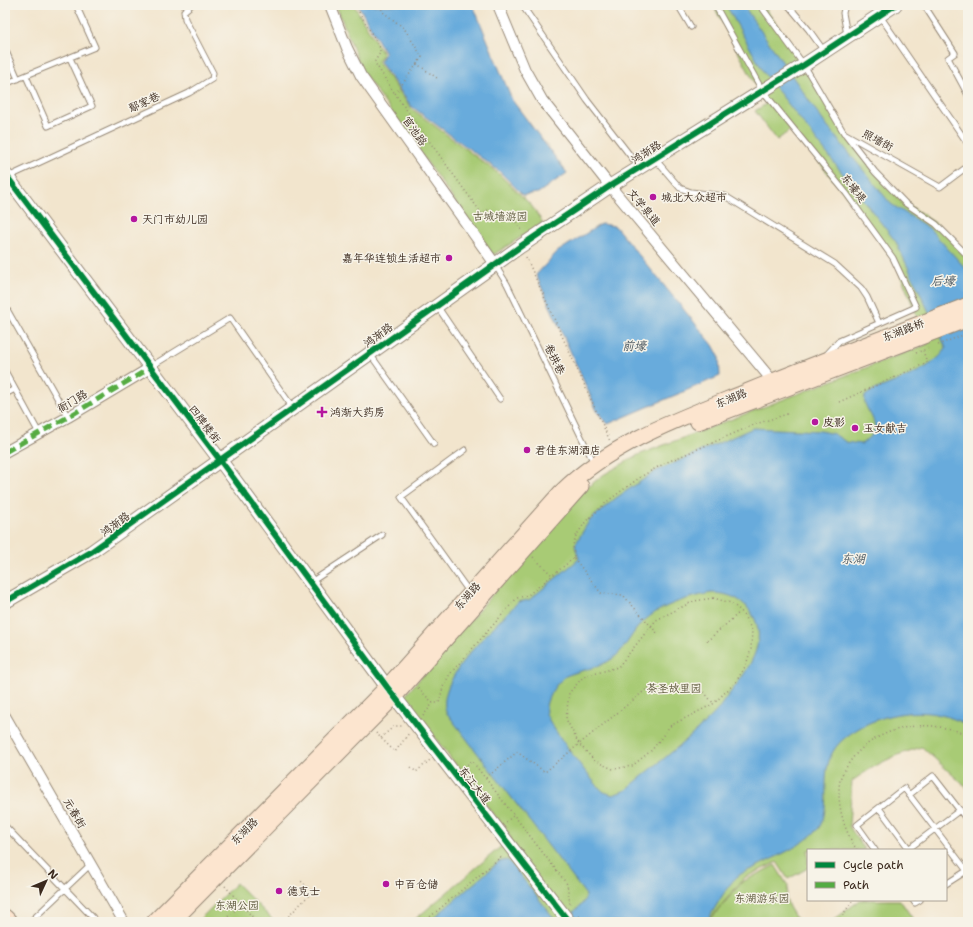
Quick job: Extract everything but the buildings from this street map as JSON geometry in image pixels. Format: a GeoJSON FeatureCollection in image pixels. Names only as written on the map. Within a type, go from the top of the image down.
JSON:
{"type":"FeatureCollection","features":[{"type":"Feature","properties":{"kind":"main road","name":"东湖路桥"},"geometry":{"type":"LineString","coordinates":[[841,360],[968,305]]}},
{"type":"Feature","properties":{"kind":"main road","name":"东湖路桥"},"geometry":{"type":"LineString","coordinates":[[841,360],[968,319]]}},
{"type":"Feature","properties":{"kind":"main road","name":"东湖路"},"geometry":{"type":"LineString","coordinates":[[154,922],[390,692],[409,680],[580,488],[617,460],[669,434],[777,386],[841,360]]}},
{"type":"Feature","properties":{"kind":"main road","name":"东湖路"},"geometry":{"type":"LineString","coordinates":[[172,922],[367,724],[390,692],[470,594],[561,492],[594,464],[614,451],[678,419],[777,386],[820,362],[841,360]]}},
{"type":"Feature","properties":{"kind":"main road"},"geometry":{"type":"LineString","coordinates":[[5,917],[10,922]]}},
{"type":"Feature","properties":{"kind":"street","name":"官池路"},"geometry":{"type":"LineString","coordinates":[[330,5],[347,48],[361,76],[494,264]]}},
{"type":"Feature","properties":{"kind":"street","name":"文学泉道"},"geometry":{"type":"LineString","coordinates":[[498,5],[533,85],[610,186],[777,386]]}},
{"type":"Feature","properties":{"kind":"street"},"geometry":{"type":"LineString","coordinates":[[800,67],[895,5]]}},
{"type":"Feature","properties":{"kind":"street","name":"鸿渐路"},"geometry":{"type":"LineString","coordinates":[[5,602],[86,556],[494,264],[610,186],[800,67]]}},
{"type":"Feature","properties":{"kind":"street","name":"四牌楼街"},"geometry":{"type":"LineString","coordinates":[[6,176],[220,460],[390,692]]}},
{"type":"Feature","properties":{"kind":"street","name":"衙门路"},"geometry":{"type":"LineString","coordinates":[[5,452],[68,417],[150,368]]}},
{"type":"Feature","properties":{"kind":"street","name":"东江大道"},"geometry":{"type":"LineString","coordinates":[[390,692],[569,922]]}},
{"type":"Feature","properties":{"kind":"street","name":"元春街"},"geometry":{"type":"LineString","coordinates":[[5,716],[8,728],[91,864],[124,922]]}},
{"type":"Feature","properties":{"kind":"lane"},"geometry":{"type":"LineString","coordinates":[[5,84],[96,47],[76,5]]}},
{"type":"Feature","properties":{"kind":"lane","name":"鄢家巷"},"geometry":{"type":"LineString","coordinates":[[6,176],[189,93],[212,79],[213,73],[184,15],[184,11],[191,5]]}},
{"type":"Feature","properties":{"kind":"lane"},"geometry":{"type":"LineString","coordinates":[[522,5],[587,100],[639,168]]}},
{"type":"Feature","properties":{"kind":"lane"},"geometry":{"type":"LineString","coordinates":[[678,5],[691,27]]}},
{"type":"Feature","properties":{"kind":"lane","name":"东壕堤"},"geometry":{"type":"LineString","coordinates":[[715,5],[764,89],[846,193],[894,258],[916,307],[879,323]]}},
{"type":"Feature","properties":{"kind":"lane"},"geometry":{"type":"LineString","coordinates":[[760,5],[844,133],[875,172],[905,203],[936,224],[968,256]]}},
{"type":"Feature","properties":{"kind":"lane"},"geometry":{"type":"LineString","coordinates":[[788,5],[824,51]]}},
{"type":"Feature","properties":{"kind":"lane"},"geometry":{"type":"LineString","coordinates":[[845,5],[843,13],[847,36]]}},
{"type":"Feature","properties":{"kind":"lane"},"geometry":{"type":"LineString","coordinates":[[924,5],[955,54],[948,58],[968,95]]}},
{"type":"Feature","properties":{"kind":"lane"},"geometry":{"type":"LineString","coordinates":[[879,15],[968,144]]}},
{"type":"Feature","properties":{"kind":"lane"},"geometry":{"type":"LineString","coordinates":[[5,49],[18,79]]}},
{"type":"Feature","properties":{"kind":"lane"},"geometry":{"type":"LineString","coordinates":[[26,76],[48,126],[92,106],[70,58]]}},
{"type":"Feature","properties":{"kind":"lane","name":"照墙街"},"geometry":{"type":"LineString","coordinates":[[844,133],[940,187],[968,166]]}},
{"type":"Feature","properties":{"kind":"lane"},"geometry":{"type":"LineString","coordinates":[[655,158],[680,188],[691,192],[725,196],[835,264],[861,288],[879,323],[839,341],[820,362]]}},
{"type":"Feature","properties":{"kind":"lane","name":"卷拱巷"},"geometry":{"type":"LineString","coordinates":[[494,264],[507,284],[594,464]]}},
{"type":"Feature","properties":{"kind":"lane"},"geometry":{"type":"LineString","coordinates":[[437,305],[500,398]]}},
{"type":"Feature","properties":{"kind":"lane"},"geometry":{"type":"LineString","coordinates":[[5,306],[68,417]]}},
{"type":"Feature","properties":{"kind":"lane"},"geometry":{"type":"LineString","coordinates":[[150,368],[230,318],[293,408]]}},
{"type":"Feature","properties":{"kind":"lane"},"geometry":{"type":"LineString","coordinates":[[370,354],[434,444]]}},
{"type":"Feature","properties":{"kind":"lane"},"geometry":{"type":"LineString","coordinates":[[5,371],[39,433]]}},
{"type":"Feature","properties":{"kind":"lane"},"geometry":{"type":"LineString","coordinates":[[5,394],[15,389]]}},
{"type":"Feature","properties":{"kind":"lane"},"geometry":{"type":"LineString","coordinates":[[465,450],[401,497],[470,594]]}},
{"type":"Feature","properties":{"kind":"lane"},"geometry":{"type":"LineString","coordinates":[[310,583],[382,535]]}},
{"type":"Feature","properties":{"kind":"lane"},"geometry":{"type":"LineString","coordinates":[[909,795],[933,776],[968,821]]}},
{"type":"Feature","properties":{"kind":"lane"},"geometry":{"type":"LineString","coordinates":[[874,849],[857,825],[904,788],[968,870],[947,883]]}},
{"type":"Feature","properties":{"kind":"lane"},"geometry":{"type":"LineString","coordinates":[[879,808],[908,849]]}},
{"type":"Feature","properties":{"kind":"lane"},"geometry":{"type":"LineString","coordinates":[[910,849],[960,810]]}},
{"type":"Feature","properties":{"kind":"lane"},"geometry":{"type":"LineString","coordinates":[[5,826],[97,922]]}},
{"type":"Feature","properties":{"kind":"lane"},"geometry":{"type":"LineString","coordinates":[[30,922],[91,864]]}},
{"type":"Feature","properties":{"kind":"path"},"geometry":{"type":"LineString","coordinates":[[355,5],[380,48],[380,53],[374,60],[375,63],[395,94],[482,214],[487,210],[513,218],[614,451]]}},
{"type":"Feature","properties":{"kind":"path"},"geometry":{"type":"LineString","coordinates":[[380,5],[383,12],[404,28],[422,57],[395,94]]}},
{"type":"Feature","properties":{"kind":"path"},"geometry":{"type":"LineString","coordinates":[[416,64],[437,78]]}},
{"type":"Feature","properties":{"kind":"path"},"geometry":{"type":"LineString","coordinates":[[944,342],[968,333]]}},
{"type":"Feature","properties":{"kind":"path"},"geometry":{"type":"LineString","coordinates":[[839,402],[924,364],[927,362],[923,350]]}},
{"type":"Feature","properties":{"kind":"path"},"geometry":{"type":"LineString","coordinates":[[658,634],[623,595],[601,594],[574,558],[573,545],[576,536],[586,521],[609,500],[660,465],[756,424],[786,414]]}},
{"type":"Feature","properties":{"kind":"path"},"geometry":{"type":"LineString","coordinates":[[525,549],[552,575]]}},
{"type":"Feature","properties":{"kind":"path"},"geometry":{"type":"LineString","coordinates":[[409,680],[433,703],[439,703],[443,687],[450,674],[517,598],[528,595],[574,558]]}},
{"type":"Feature","properties":{"kind":"path"},"geometry":{"type":"LineString","coordinates":[[713,598],[731,603],[740,611],[752,630],[751,649],[746,664],[736,682],[713,704],[670,726],[652,750],[632,766],[613,769],[595,761],[579,744],[566,719],[569,693],[583,677],[618,667],[650,625],[674,609],[694,601],[713,598]]}},
{"type":"Feature","properties":{"kind":"path"},"geometry":{"type":"LineString","coordinates":[[707,641],[740,611]]}},
{"type":"Feature","properties":{"kind":"path"},"geometry":{"type":"LineString","coordinates":[[486,778],[517,752],[545,772],[649,687]]}},
{"type":"Feature","properties":{"kind":"path"},"geometry":{"type":"LineString","coordinates":[[704,692],[713,704]]}},
{"type":"Feature","properties":{"kind":"path"},"geometry":{"type":"LineString","coordinates":[[416,724],[433,703]]}},
{"type":"Feature","properties":{"kind":"path"},"geometry":{"type":"LineString","coordinates":[[367,724],[381,738],[395,752],[410,732],[403,726],[394,726],[381,738]]}},
{"type":"Feature","properties":{"kind":"path"},"geometry":{"type":"LineString","coordinates":[[856,849],[847,835],[841,806],[840,779],[855,754],[875,738],[905,727],[930,726],[962,732],[968,737]]}},
{"type":"Feature","properties":{"kind":"path"},"geometry":{"type":"LineString","coordinates":[[411,767],[416,772],[438,754]]}},
{"type":"Feature","properties":{"kind":"path"},"geometry":{"type":"LineString","coordinates":[[455,775],[472,761],[567,884],[570,904]]}},
{"type":"Feature","properties":{"kind":"path"},"geometry":{"type":"LineString","coordinates":[[424,922],[503,855],[504,852]]}},
{"type":"Feature","properties":{"kind":"path"},"geometry":{"type":"LineString","coordinates":[[283,922],[312,892],[300,880]]}},
{"type":"Feature","properties":{"kind":"path"},"geometry":{"type":"LineString","coordinates":[[226,886],[257,922]]}},
{"type":"Feature","properties":{"kind":"path"},"geometry":{"type":"LineString","coordinates":[[839,922],[852,901]]}},
{"type":"Feature","properties":{"kind":"path"},"geometry":{"type":"LineString","coordinates":[[222,922],[242,904]]}},
{"type":"Feature","properties":{"kind":"green space","name":"古城墙游园"},"geometry":{"type":"Polygon","coordinates":[[[336,5],[354,5],[383,54],[378,62],[412,109],[498,173],[531,205],[543,223],[493,255],[362,71],[336,5]]]}},
{"type":"Feature","properties":{"kind":"green space","name":"东湖"},"geometry":{"type":"Polygon","coordinates":[[[713,5],[763,5],[797,53],[845,133],[877,173],[906,203],[935,223],[968,256],[968,789],[922,747],[903,753],[886,761],[852,781],[849,826],[864,849],[807,849],[807,869],[788,879],[777,862],[744,878],[709,920],[710,922],[412,922],[511,838],[404,697],[578,495],[603,475],[638,455],[928,344],[896,263],[849,199],[792,129],[777,140],[755,111],[766,104],[713,5]]]}},
{"type":"Feature","properties":{"kind":"green space","name":"东湖游乐园"},"geometry":{"type":"Polygon","coordinates":[[[775,865],[788,886],[786,899],[789,907],[795,917],[801,922],[712,922],[710,920],[742,882],[775,865]]]}},
{"type":"Feature","properties":{"kind":"green space","name":"东湖公园"},"geometry":{"type":"Polygon","coordinates":[[[236,883],[275,922],[197,922],[236,883]]]}},
{"type":"Feature","properties":{"kind":"green space"},"geometry":{"type":"Polygon","coordinates":[[[859,901],[901,901],[915,922],[831,922],[859,901]]]}},
{"type":"Feature","properties":{"kind":"water"},"geometry":{"type":"Polygon","coordinates":[[[358,5],[473,5],[512,100],[567,173],[538,193],[523,195],[499,171],[411,106],[380,62],[385,53],[358,5]]]}},
{"type":"Feature","properties":{"kind":"water","name":"东湖"},"geometry":{"type":"Polygon","coordinates":[[[726,5],[743,5],[826,125],[891,204],[929,228],[968,271],[968,726],[955,719],[941,715],[926,713],[897,714],[869,723],[847,736],[833,751],[829,761],[826,778],[824,814],[818,829],[797,846],[744,872],[733,880],[707,922],[561,922],[583,903],[586,895],[446,712],[445,698],[458,668],[483,638],[518,602],[529,600],[579,559],[575,545],[589,521],[616,498],[656,471],[753,428],[821,431],[834,434],[846,442],[861,444],[870,437],[874,431],[875,425],[865,402],[865,396],[872,391],[913,374],[941,356],[946,348],[896,242],[764,73],[726,5]],[[711,593],[682,600],[654,613],[639,626],[616,656],[601,665],[566,676],[558,683],[549,697],[546,713],[554,729],[591,778],[604,792],[613,795],[626,790],[691,736],[716,711],[749,666],[757,646],[757,624],[752,614],[744,604],[735,598],[718,593],[711,593]]]}},
{"type":"Feature","properties":{"kind":"water","name":"前壕"},"geometry":{"type":"Polygon","coordinates":[[[601,224],[615,226],[713,345],[719,356],[720,376],[608,424],[598,413],[536,275],[557,252],[601,224]]]}},
{"type":"Feature","properties":{"kind":"water"},"geometry":{"type":"Polygon","coordinates":[[[506,860],[509,861],[557,922],[429,922],[499,862],[506,860]]]}},
{"type":"Feature","properties":{"kind":"marked path"},"geometry":{"type":"LineString","coordinates":[[5,452],[68,417],[150,368]]}},
{"type":"Feature","properties":{"kind":"cycle path"},"geometry":{"type":"LineString","coordinates":[[5,602],[91,552],[521,246],[610,186],[804,65],[895,5]]}},
{"type":"Feature","properties":{"kind":"cycle path"},"geometry":{"type":"LineString","coordinates":[[5,174],[220,460],[387,687],[569,922]]}},
{"type":"Feature","properties":{"kind":"place","name":"城北大众超市"},"geometry":{"type":"Point","coordinates":[653,197]}},
{"type":"Feature","properties":{"kind":"place","name":"天门市幼儿园"},"geometry":{"type":"Point","coordinates":[134,219]}},
{"type":"Feature","properties":{"kind":"place","name":"嘉年华连锁生活超市"},"geometry":{"type":"Point","coordinates":[449,258]}},
{"type":"Feature","properties":{"kind":"place","name":"鸿渐大药房"},"geometry":{"type":"Point","coordinates":[322,412]}},
{"type":"Feature","properties":{"kind":"place","name":"皮影"},"geometry":{"type":"Point","coordinates":[815,422]}},
{"type":"Feature","properties":{"kind":"place","name":"玉女献吉"},"geometry":{"type":"Point","coordinates":[855,428]}},
{"type":"Feature","properties":{"kind":"place","name":"君佳东湖酒店"},"geometry":{"type":"Point","coordinates":[527,450]}},
{"type":"Feature","properties":{"kind":"place","name":"中百仓储"},"geometry":{"type":"Point","coordinates":[386,884]}},
{"type":"Feature","properties":{"kind":"place","name":"德克士"},"geometry":{"type":"Point","coordinates":[279,891]}},
{"type":"Feature","properties":{"kind":"water label","name":"后壕"},"geometry":{"type":"Point","coordinates":[943,281]}},
{"type":"Feature","properties":{"kind":"park label","name":"茶圣故里园"},"geometry":{"type":"Point","coordinates":[674,688]}}]}
